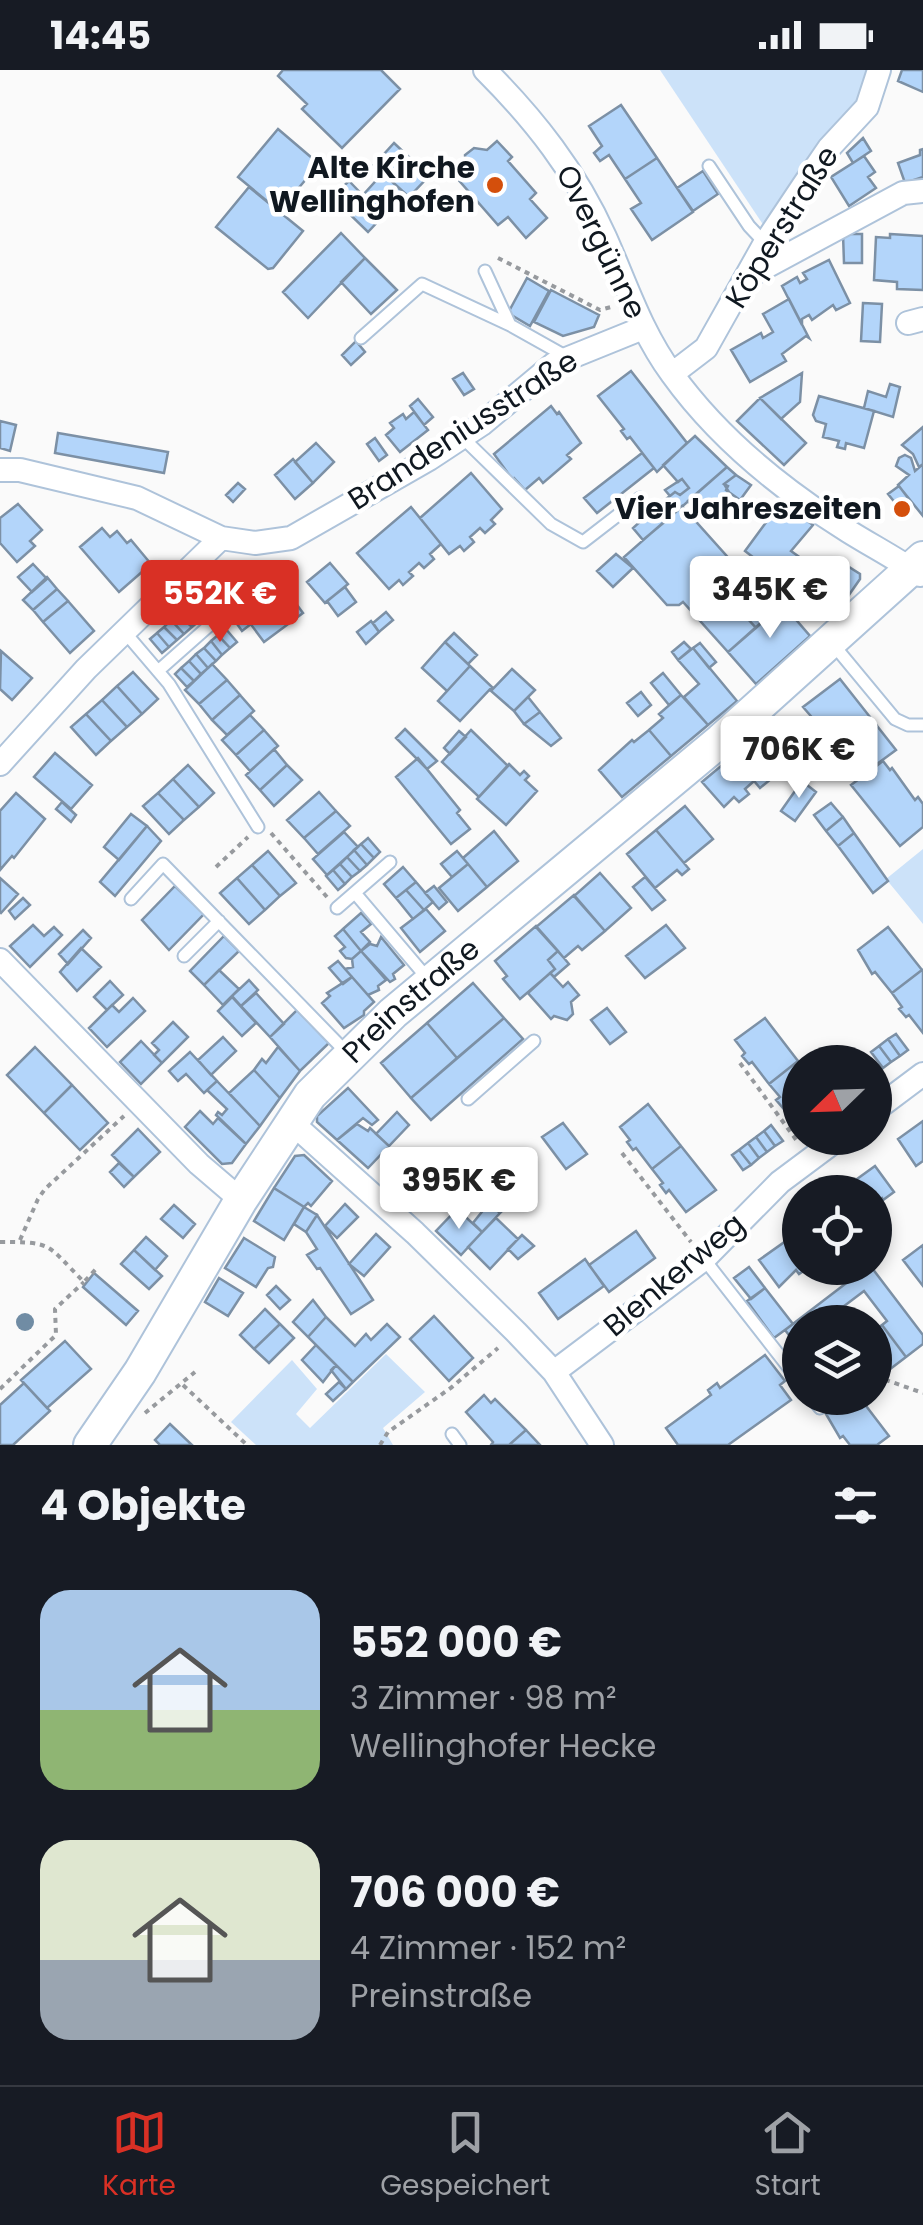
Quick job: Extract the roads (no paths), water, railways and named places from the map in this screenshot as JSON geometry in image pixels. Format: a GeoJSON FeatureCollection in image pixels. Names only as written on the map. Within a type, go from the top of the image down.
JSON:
{"type":"FeatureCollection","features":[{"type":"Feature","properties":{"kind":"street","name":"Köperstraße"},"geometry":{"type":"LineString","coordinates":[[672,374],[706,348],[765,242],[829,148],[866,107],[879,70]]}},
{"type":"Feature","properties":{"kind":"street","name":"Overgünne"},"geometry":{"type":"LineString","coordinates":[[487,71],[532,119],[570,171],[605,237],[643,328],[695,404],[741,452],[844,529],[918,567]]}},
{"type":"Feature","properties":{"kind":"street"},"geometry":{"type":"LineString","coordinates":[[749,276],[903,193],[923,191]]}},
{"type":"Feature","properties":{"kind":"street","name":"Brandeniusstraße"},"geometry":{"type":"LineString","coordinates":[[0,470],[20,470],[137,498],[222,538],[255,543],[291,538],[462,437],[567,357],[643,328]]}},
{"type":"Feature","properties":{"kind":"street"},"geometry":{"type":"LineString","coordinates":[[0,764],[124,630],[222,538]]}},
{"type":"Feature","properties":{"kind":"street","name":"Preinstraße"},"geometry":{"type":"LineString","coordinates":[[90,1445],[149,1357],[310,1095],[430,982],[918,567]]}},
{"type":"Feature","properties":{"kind":"street"},"geometry":{"type":"LineString","coordinates":[[0,960],[198,1164],[242,1200]]}},
{"type":"Feature","properties":{"kind":"street"},"geometry":{"type":"LineString","coordinates":[[892,1097],[923,1074]]}},
{"type":"Feature","properties":{"kind":"street"},"geometry":{"type":"LineString","coordinates":[[290,1122],[415,1233],[516,1332],[554,1372],[602,1445]]}},
{"type":"Feature","properties":{"kind":"street","name":"Blenkerweg"},"geometry":{"type":"LineString","coordinates":[[554,1372],[816,1155]]}},
{"type":"Feature","properties":{"kind":"lane"},"geometry":{"type":"LineString","coordinates":[[709,166],[748,226],[765,242]]}},
{"type":"Feature","properties":{"kind":"lane"},"geometry":{"type":"LineString","coordinates":[[486,271],[510,325]]}},
{"type":"Feature","properties":{"kind":"lane"},"geometry":{"type":"LineString","coordinates":[[361,338],[422,284],[567,357]]}},
{"type":"Feature","properties":{"kind":"lane"},"geometry":{"type":"LineString","coordinates":[[462,437],[551,524],[583,542],[640,498]]}},
{"type":"Feature","properties":{"kind":"lane"},"geometry":{"type":"LineString","coordinates":[[158,671],[219,617]]}},
{"type":"Feature","properties":{"kind":"lane"},"geometry":{"type":"LineString","coordinates":[[124,630],[158,671],[258,827]]}},
{"type":"Feature","properties":{"kind":"lane"},"geometry":{"type":"LineString","coordinates":[[832,643],[895,719],[908,726],[923,726]]}},
{"type":"Feature","properties":{"kind":"lane"},"geometry":{"type":"LineString","coordinates":[[337,908],[390,862]]}},
{"type":"Feature","properties":{"kind":"lane"},"geometry":{"type":"LineString","coordinates":[[132,899],[164,864],[350,1056]]}},
{"type":"Feature","properties":{"kind":"lane"},"geometry":{"type":"LineString","coordinates":[[355,893],[430,982]]}},
{"type":"Feature","properties":{"kind":"lane"},"geometry":{"type":"LineString","coordinates":[[184,956],[218,921]]}},
{"type":"Feature","properties":{"kind":"lane"},"geometry":{"type":"LineString","coordinates":[[468,1100],[534,1042]]}},
{"type":"Feature","properties":{"kind":"lane"},"geometry":{"type":"LineString","coordinates":[[700,1254],[782,1359]]}},
{"type":"Feature","properties":{"kind":"place","name":"Alte Kirche Wellinghofen"},"geometry":{"type":"Point","coordinates":[495,185]}},
{"type":"Feature","properties":{"kind":"place","name":"Vier Jahreszeiten"},"geometry":{"type":"Point","coordinates":[902,509]}}]}
